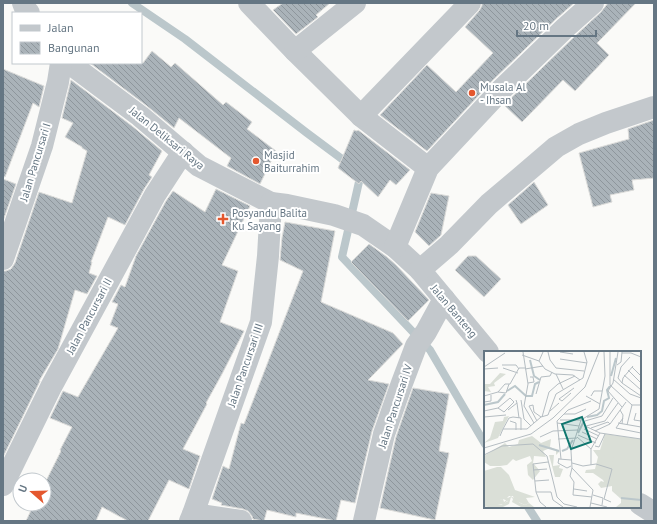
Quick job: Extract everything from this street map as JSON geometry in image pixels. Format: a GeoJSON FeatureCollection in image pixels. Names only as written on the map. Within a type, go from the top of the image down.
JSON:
{"type":"FeatureCollection","features":[{"type":"Feature","properties":{"kind":"street"},"geometry":{"type":"LineString","coordinates":[[23,3],[28,12]]}},
{"type":"Feature","properties":{"kind":"street"},"geometry":{"type":"LineString","coordinates":[[249,3],[360,116],[428,168]]}},
{"type":"Feature","properties":{"kind":"street"},"geometry":{"type":"LineString","coordinates":[[296,51],[354,3]]}},
{"type":"Feature","properties":{"kind":"street"},"geometry":{"type":"LineString","coordinates":[[360,116],[470,3]]}},
{"type":"Feature","properties":{"kind":"street"},"geometry":{"type":"LineString","coordinates":[[395,247],[428,168],[501,90],[593,3]]}},
{"type":"Feature","properties":{"kind":"street","name":"Jalan Pancursari I"},"geometry":{"type":"LineString","coordinates":[[3,259],[42,146],[58,82],[61,64]]}},
{"type":"Feature","properties":{"kind":"street","name":"Jalan Deliksari Raya"},"geometry":{"type":"LineString","coordinates":[[70,64],[140,116],[199,166],[271,203],[334,215],[363,225],[395,247],[420,270]]}},
{"type":"Feature","properties":{"kind":"street"},"geometry":{"type":"LineString","coordinates":[[420,270],[449,245],[489,204],[556,147],[579,134],[606,122],[654,107]]}},
{"type":"Feature","properties":{"kind":"street","name":"Jalan Pancursari II"},"geometry":{"type":"LineString","coordinates":[[3,485],[51,387],[155,195],[183,152]]}},
{"type":"Feature","properties":{"kind":"street","name":"Jalan Pancursari III"},"geometry":{"type":"LineString","coordinates":[[191,518],[261,322],[268,256],[271,203]]}},
{"type":"Feature","properties":{"kind":"street","name":"Jalan Banteng"},"geometry":{"type":"LineString","coordinates":[[420,270],[487,351]]}},
{"type":"Feature","properties":{"kind":"street","name":"Jalan Pancursari IV"},"geometry":{"type":"LineString","coordinates":[[364,521],[384,434],[421,339],[444,299]]}},
{"type":"Feature","properties":{"kind":"street"},"geometry":{"type":"LineString","coordinates":[[641,505],[654,513]]}},
{"type":"Feature","properties":{"kind":"street"},"geometry":{"type":"LineString","coordinates":[[191,518],[241,521]]}},
{"type":"Feature","properties":{"kind":"building"},"geometry":{"type":"Polygon","coordinates":[[[283,3],[330,3],[316,15],[318,17],[296,34],[273,10],[283,3]]]}},
{"type":"Feature","properties":{"kind":"building"},"geometry":{"type":"Polygon","coordinates":[[[482,3],[574,3],[492,81],[427,151],[380,115],[427,65],[456,92],[493,53],[465,27],[479,11],[482,3]]]}},
{"type":"Feature","properties":{"kind":"building"},"geometry":{"type":"Polygon","coordinates":[[[608,3],[636,3],[597,43],[609,55],[575,91],[563,80],[522,122],[504,105],[601,12],[608,3]]]}},
{"type":"Feature","properties":{"kind":"building"},"geometry":{"type":"Polygon","coordinates":[[[152,51],[171,67],[175,63],[223,105],[226,102],[252,122],[247,129],[276,151],[260,184],[227,166],[231,158],[179,118],[174,128],[91,64],[143,63],[152,51]]]}},
{"type":"Feature","properties":{"kind":"building"},"geometry":{"type":"Polygon","coordinates":[[[3,69],[44,86],[39,107],[33,103],[5,177],[3,176],[3,69]]]}},
{"type":"Feature","properties":{"kind":"building"},"geometry":{"type":"Polygon","coordinates":[[[71,80],[132,126],[162,151],[149,175],[152,177],[125,225],[108,217],[91,262],[89,273],[97,276],[87,294],[75,290],[58,349],[39,381],[3,457],[3,271],[11,269],[15,263],[39,192],[72,203],[87,151],[65,137],[73,123],[62,118],[71,80]]]}},
{"type":"Feature","properties":{"kind":"building"},"geometry":{"type":"Polygon","coordinates":[[[654,120],[654,178],[632,180],[634,190],[610,195],[612,202],[593,207],[579,153],[629,139],[628,129],[654,120]]]}},
{"type":"Feature","properties":{"kind":"building"},"geometry":{"type":"Polygon","coordinates":[[[354,130],[358,130],[410,170],[396,185],[390,180],[378,197],[361,181],[359,184],[338,168],[354,130]]]}},
{"type":"Feature","properties":{"kind":"building"},"geometry":{"type":"Polygon","coordinates":[[[3,179],[16,184],[3,221],[3,179]]]}},
{"type":"Feature","properties":{"kind":"building"},"geometry":{"type":"Polygon","coordinates":[[[534,182],[548,205],[521,224],[508,205],[534,182]]]}},
{"type":"Feature","properties":{"kind":"building"},"geometry":{"type":"Polygon","coordinates":[[[216,189],[250,206],[222,265],[238,271],[220,322],[244,331],[183,449],[200,456],[189,489],[169,480],[148,521],[128,521],[102,507],[96,521],[26,521],[30,512],[52,512],[52,472],[50,472],[72,427],[50,418],[63,391],[78,397],[118,328],[110,325],[118,304],[112,302],[121,285],[125,287],[136,256],[166,201],[173,191],[205,212],[216,189]]]}},
{"type":"Feature","properties":{"kind":"building"},"geometry":{"type":"Polygon","coordinates":[[[431,193],[449,196],[441,235],[429,246],[415,232],[431,193]]]}},
{"type":"Feature","properties":{"kind":"building"},"geometry":{"type":"Polygon","coordinates":[[[285,222],[335,231],[321,302],[393,333],[403,344],[368,380],[389,384],[372,431],[355,503],[341,500],[336,521],[296,513],[296,517],[267,510],[263,521],[253,519],[248,511],[221,505],[222,503],[212,499],[223,466],[229,469],[241,423],[244,424],[303,271],[280,260],[285,222]]]}},
{"type":"Feature","properties":{"kind":"building"},"geometry":{"type":"Polygon","coordinates":[[[369,244],[396,265],[429,300],[408,321],[351,262],[369,244]]]}},
{"type":"Feature","properties":{"kind":"building"},"geometry":{"type":"Polygon","coordinates":[[[468,256],[476,256],[501,279],[484,297],[455,270],[468,256]]]}},
{"type":"Feature","properties":{"kind":"building"},"geometry":{"type":"Polygon","coordinates":[[[413,388],[449,394],[439,451],[449,453],[435,520],[380,508],[396,437],[413,388]]]}},
{"type":"Feature","properties":{"kind":"waterway"},"geometry":{"type":"LineString","coordinates":[[132,3],[185,39],[350,165]]}},
{"type":"Feature","properties":{"kind":"waterway"},"geometry":{"type":"LineString","coordinates":[[361,173],[342,257],[430,350],[484,442]]}},
{"type":"Feature","properties":{"kind":"waterway"},"geometry":{"type":"LineString","coordinates":[[529,508],[537,521]]}},
{"type":"Feature","properties":{"kind":"place","name":"Musala Al - Ihsan"},"geometry":{"type":"Point","coordinates":[472,93]}},
{"type":"Feature","properties":{"kind":"place","name":"Masjid Baiturrahim"},"geometry":{"type":"Point","coordinates":[256,161]}},
{"type":"Feature","properties":{"kind":"place","name":"Posyandu Balita Ku Sayang"},"geometry":{"type":"Point","coordinates":[223,219]}}]}
